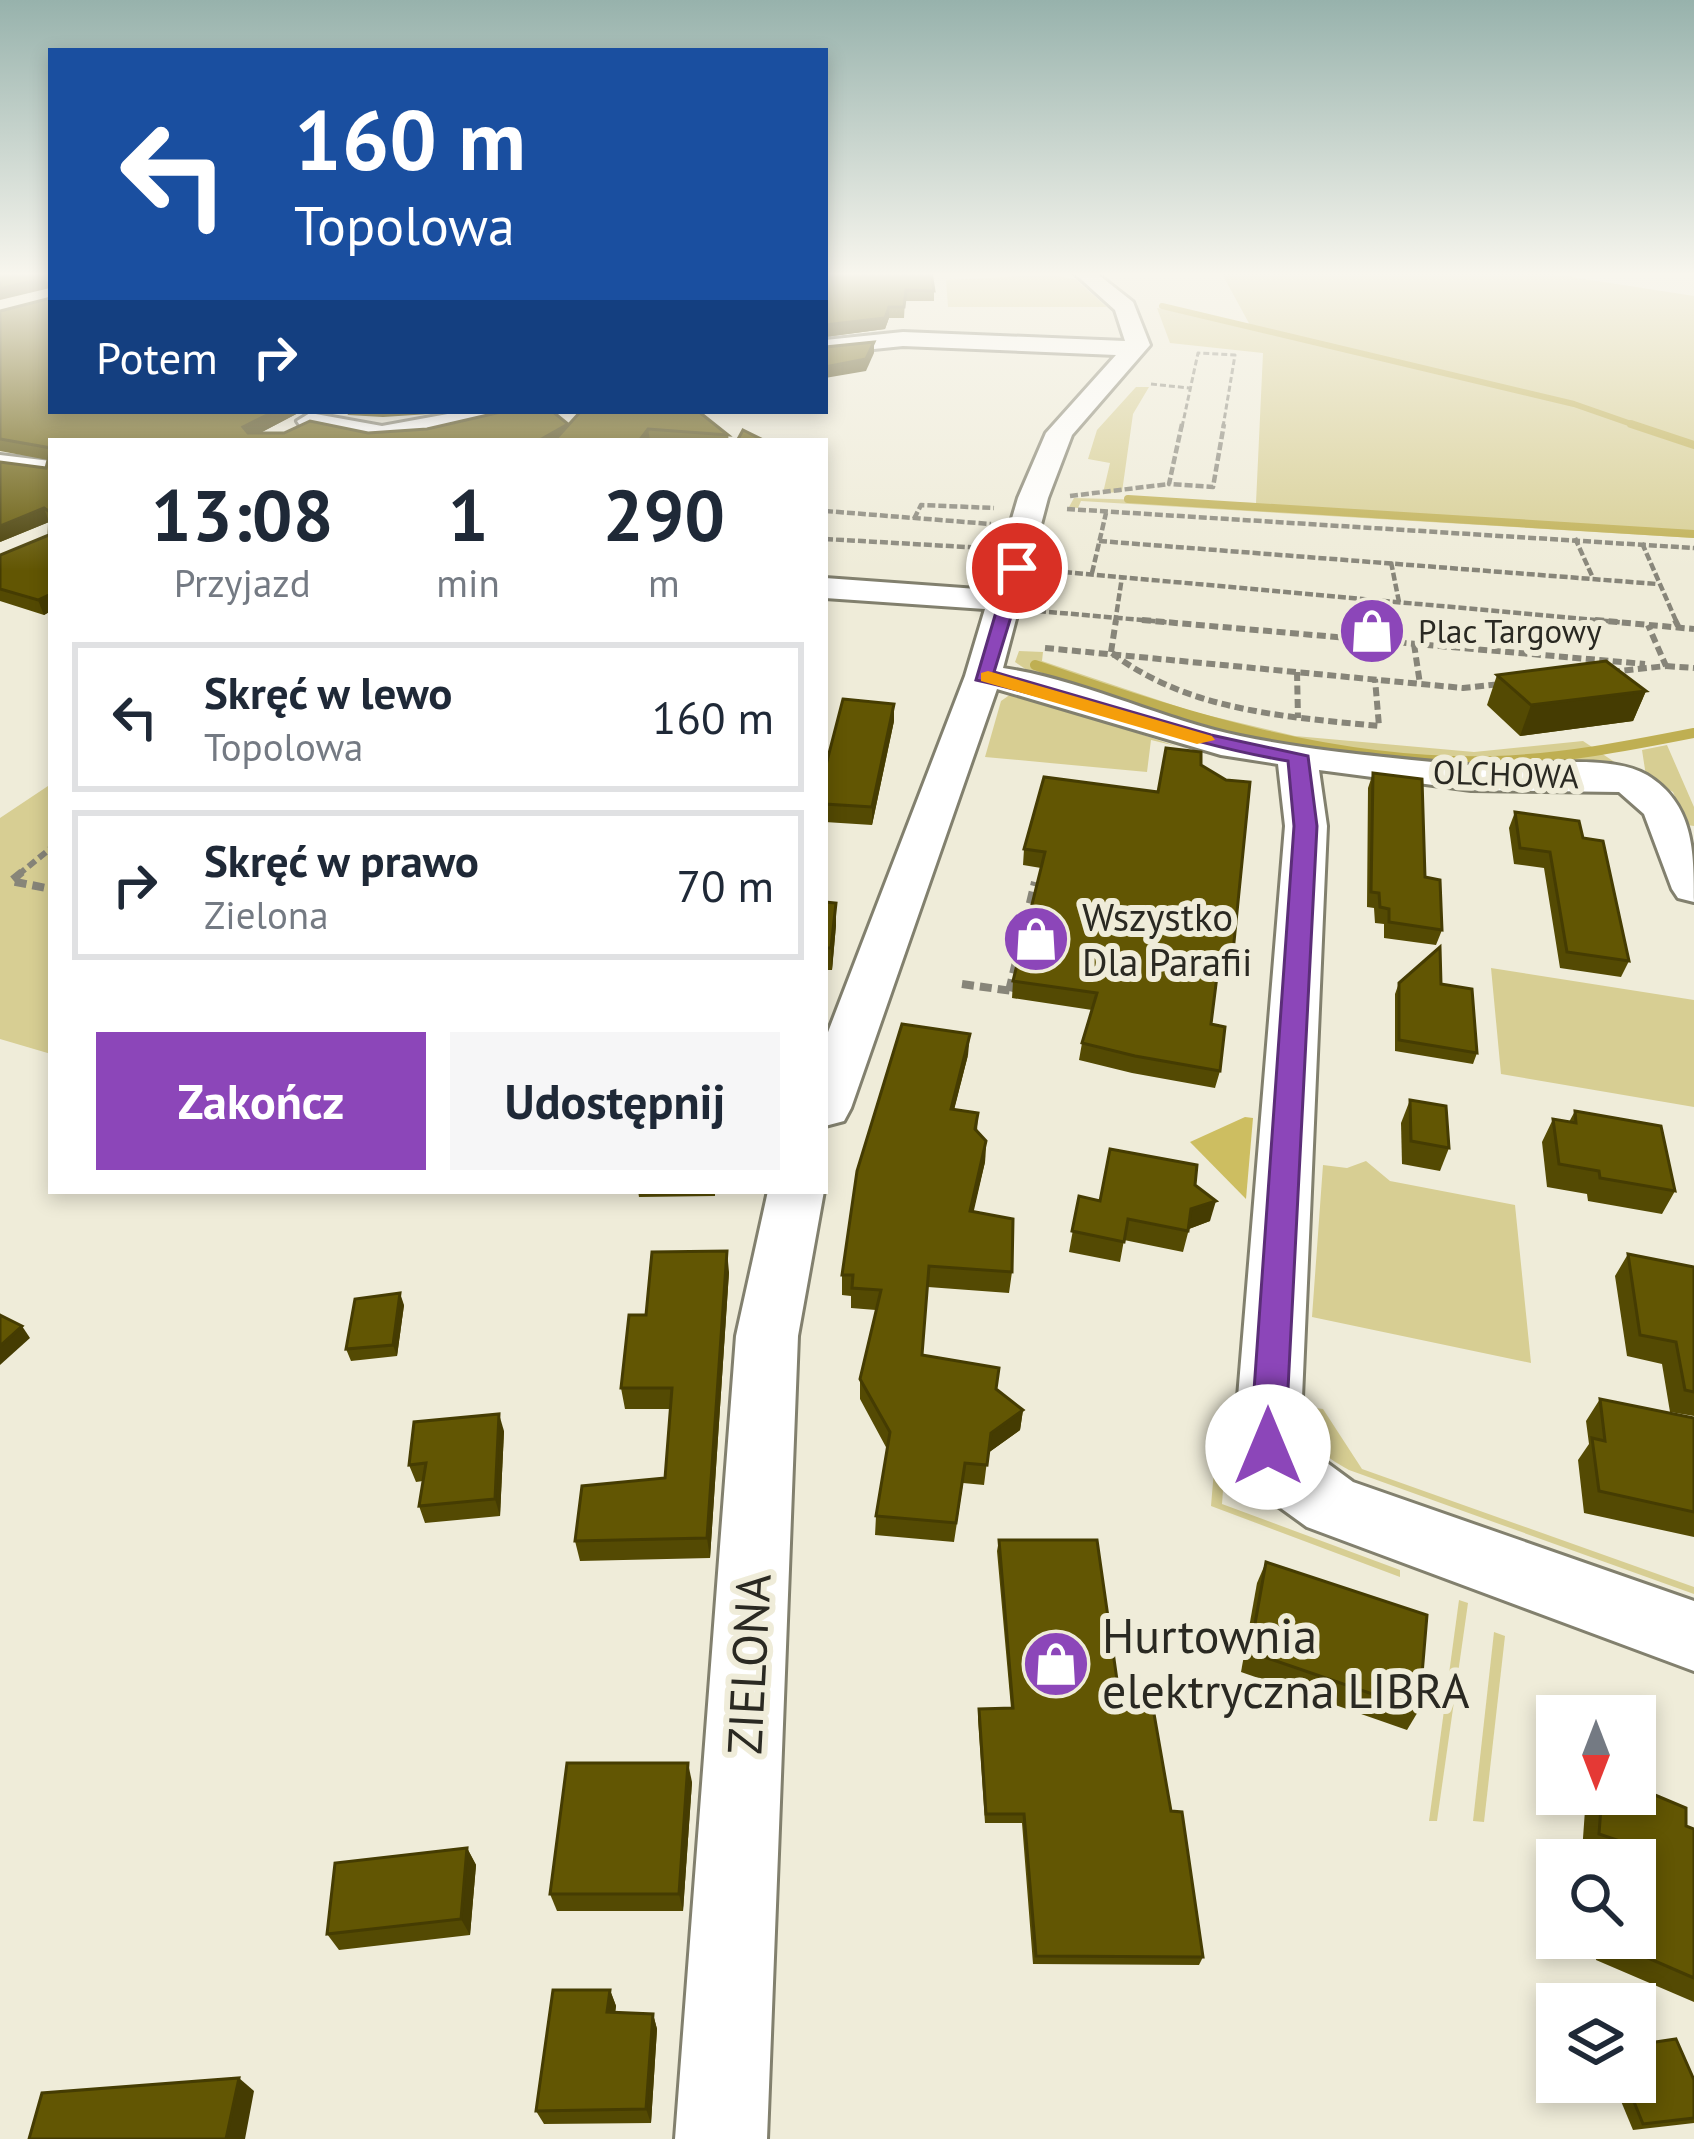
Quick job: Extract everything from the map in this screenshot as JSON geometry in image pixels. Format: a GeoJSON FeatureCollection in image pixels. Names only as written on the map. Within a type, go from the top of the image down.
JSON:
{"type":"FeatureCollection","features":[{"type":"Feature","properties":{"kind":"street"},"geometry":{"type":"LineString","coordinates":[[828,1100],[983,676],[1008,601],[1033,498],[1059,433],[1116,372]]}},
{"type":"Feature","properties":{"kind":"street"},"geometry":{"type":"LineString","coordinates":[[379,435],[490,414]]}},
{"type":"Feature","properties":{"kind":"street"},"geometry":{"type":"LineString","coordinates":[[280,434],[321,416],[399,438]]}},
{"type":"Feature","properties":{"kind":"street"},"geometry":{"type":"LineString","coordinates":[[0,463],[48,469]]}},
{"type":"Feature","properties":{"kind":"street"},"geometry":{"type":"LineString","coordinates":[[828,588],[1008,601]]}},
{"type":"Feature","properties":{"kind":"street","name":"OLCHOWA"},"geometry":{"type":"LineString","coordinates":[[983,676],[1034,686],[1208,741],[1298,737],[1471,778],[1612,777],[1657,799],[1686,848],[1694,889]]}},
{"type":"Feature","properties":{"kind":"street"},"geometry":{"type":"LineString","coordinates":[[1298,737],[1306,826],[1268,1447],[1280,1469],[1331,1505],[1694,1636]]}},
{"type":"Feature","properties":{"kind":"street","name":"ZIELONA"},"geometry":{"type":"LineString","coordinates":[[721,2139],[767,1336],[795,1194]]}},
{"type":"Feature","properties":{"kind":"path"},"geometry":{"type":"LineString","coordinates":[[1169,484],[1193,372]]}},
{"type":"Feature","properties":{"kind":"path"},"geometry":{"type":"LineString","coordinates":[[1070,496],[1169,484],[1213,487],[1232,372]]}},
{"type":"Feature","properties":{"kind":"path"},"geometry":{"type":"LineString","coordinates":[[1150,384],[1189,388]]}},
{"type":"Feature","properties":{"kind":"path"},"geometry":{"type":"LineString","coordinates":[[914,519],[921,505],[1002,509]]}},
{"type":"Feature","properties":{"kind":"path"},"geometry":{"type":"LineString","coordinates":[[1078,510],[1694,548]]}},
{"type":"Feature","properties":{"kind":"path"},"geometry":{"type":"LineString","coordinates":[[828,511],[997,524]]}},
{"type":"Feature","properties":{"kind":"path"},"geometry":{"type":"LineString","coordinates":[[1092,574],[1106,513]]}},
{"type":"Feature","properties":{"kind":"path"},"geometry":{"type":"LineString","coordinates":[[1575,538],[1594,580]]}},
{"type":"Feature","properties":{"kind":"path"},"geometry":{"type":"LineString","coordinates":[[828,539],[984,548]]}},
{"type":"Feature","properties":{"kind":"path"},"geometry":{"type":"LineString","coordinates":[[1099,541],[1657,584]]}},
{"type":"Feature","properties":{"kind":"path"},"geometry":{"type":"LineString","coordinates":[[1642,543],[1678,628]]}},
{"type":"Feature","properties":{"kind":"path"},"geometry":{"type":"LineString","coordinates":[[1391,562],[1399,602]]}},
{"type":"Feature","properties":{"kind":"path"},"geometry":{"type":"LineString","coordinates":[[1064,572],[1694,629]]}},
{"type":"Feature","properties":{"kind":"path"},"geometry":{"type":"LineString","coordinates":[[1111,652],[1122,576]]}},
{"type":"Feature","properties":{"kind":"path"},"geometry":{"type":"LineString","coordinates":[[1061,614],[1694,668]]}},
{"type":"Feature","properties":{"kind":"path"},"geometry":{"type":"LineString","coordinates":[[1648,625],[1666,666]]}},
{"type":"Feature","properties":{"kind":"path"},"geometry":{"type":"LineString","coordinates":[[1414,644],[1420,684]]}},
{"type":"Feature","properties":{"kind":"path"},"geometry":{"type":"LineString","coordinates":[[1045,647],[1462,688],[1508,683]]}},
{"type":"Feature","properties":{"kind":"path"},"geometry":{"type":"LineString","coordinates":[[1111,652],[1131,671],[1298,737],[1379,726],[1375,679]]}},
{"type":"Feature","properties":{"kind":"path"},"geometry":{"type":"LineString","coordinates":[[1598,673],[1666,666]]}},
{"type":"Feature","properties":{"kind":"path"},"geometry":{"type":"LineString","coordinates":[[1297,671],[1298,737]]}},
{"type":"Feature","properties":{"kind":"path"},"geometry":{"type":"LineString","coordinates":[[48,850],[11,880],[48,888]]}},
{"type":"Feature","properties":{"kind":"path"},"geometry":{"type":"LineString","coordinates":[[962,984],[1011,991],[1035,882]]}},
{"type":"Feature","properties":{"kind":"shaded area"},"geometry":{"type":"Polygon","coordinates":[[[1262,372],[1694,372],[1694,538],[1081,501],[1078,508],[1069,507],[1074,498],[1256,503],[1262,372]]]}},
{"type":"Feature","properties":{"kind":"shaded area"},"geometry":{"type":"Polygon","coordinates":[[[1136,387],[1149,387],[1133,414],[1122,492],[1103,493],[1110,463],[1088,459],[1097,430],[1136,387]]]}},
{"type":"Feature","properties":{"kind":"shaded area"},"geometry":{"type":"Polygon","coordinates":[[[1019,651],[1043,652],[1042,661],[1194,712],[1295,736],[1474,752],[1583,741],[1616,763],[1539,771],[1480,768],[1349,755],[1238,737],[1161,717],[1030,672],[1015,662],[1019,651]]]}},
{"type":"Feature","properties":{"kind":"shaded area"},"geometry":{"type":"Polygon","coordinates":[[[1011,694],[1176,746],[1151,740],[1147,772],[985,757],[1001,701],[1011,694]]]}},
{"type":"Feature","properties":{"kind":"shaded area"},"geometry":{"type":"Polygon","coordinates":[[[1667,745],[1694,807],[1694,826],[1687,825],[1673,792],[1646,776],[1642,750],[1667,745]]]}},
{"type":"Feature","properties":{"kind":"shaded area"},"geometry":{"type":"Polygon","coordinates":[[[48,786],[48,1053],[0,1039],[0,818],[48,786]]]}},
{"type":"Feature","properties":{"kind":"shaded area"},"geometry":{"type":"Polygon","coordinates":[[[1491,968],[1694,1000],[1694,1107],[1501,1074],[1491,968]]]}},
{"type":"Feature","properties":{"kind":"shaded area"},"geometry":{"type":"Polygon","coordinates":[[[1245,1117],[1253,1118],[1246,1199],[1190,1142],[1245,1117]]]}},
{"type":"Feature","properties":{"kind":"shaded area"},"geometry":{"type":"Polygon","coordinates":[[[1366,1161],[1390,1181],[1515,1205],[1531,1363],[1312,1317],[1323,1165],[1347,1168],[1366,1161]]]}},
{"type":"Feature","properties":{"kind":"shaded area"},"geometry":{"type":"Polygon","coordinates":[[[1308,1407],[1323,1409],[1362,1469],[1694,1587],[1694,1594],[1349,1470],[1315,1445],[1308,1429],[1308,1407]]]}},
{"type":"Feature","properties":{"kind":"shaded area"},"geometry":{"type":"Polygon","coordinates":[[[1217,1434],[1227,1436],[1222,1504],[1400,1570],[1400,1577],[1211,1506],[1217,1434]]]}},
{"type":"Feature","properties":{"kind":"shaded area"},"geometry":{"type":"Polygon","coordinates":[[[1459,1600],[1468,1603],[1437,1821],[1429,1821],[1459,1600]]]}},
{"type":"Feature","properties":{"kind":"shaded area"},"geometry":{"type":"Polygon","coordinates":[[[1494,1632],[1505,1636],[1484,1822],[1473,1821],[1494,1632]]]}},
{"type":"Feature","properties":{"kind":"building"},"geometry":{"type":"Polygon","coordinates":[[[0,372],[48,372],[48,414],[269,414],[243,427],[248,433],[284,433],[310,421],[368,433],[427,429],[492,414],[556,414],[568,424],[543,438],[48,438],[48,447],[0,439],[0,372]]]}},
{"type":"Feature","properties":{"kind":"building"},"geometry":{"type":"Polygon","coordinates":[[[578,414],[702,414],[728,435],[648,429],[641,438],[557,438],[578,414]]]}},
{"type":"Feature","properties":{"kind":"building"},"geometry":{"type":"Polygon","coordinates":[[[48,460],[48,511],[44,508],[0,526],[0,462],[46,468],[48,460]]]}},
{"type":"Feature","properties":{"kind":"building"},"geometry":{"type":"Polygon","coordinates":[[[48,535],[48,595],[38,600],[0,589],[0,555],[48,535]]]}},
{"type":"Feature","properties":{"kind":"building"},"geometry":{"type":"Polygon","coordinates":[[[1606,661],[1646,691],[1531,705],[1497,675],[1606,661]]]}},
{"type":"Feature","properties":{"kind":"building"},"geometry":{"type":"Polygon","coordinates":[[[843,699],[894,704],[872,807],[828,804],[828,757],[843,699]]]}},
{"type":"Feature","properties":{"kind":"building"},"geometry":{"type":"Polygon","coordinates":[[[1166,748],[1201,752],[1201,765],[1226,780],[1250,782],[1232,962],[1219,960],[1211,1024],[1225,1027],[1220,1071],[1082,1043],[1097,993],[1013,981],[1045,852],[1024,849],[1044,777],[1158,792],[1166,748]]]}},
{"type":"Feature","properties":{"kind":"building"},"geometry":{"type":"Polygon","coordinates":[[[1373,773],[1422,779],[1425,877],[1440,880],[1442,930],[1389,922],[1389,909],[1380,907],[1379,893],[1371,892],[1373,773]]]}},
{"type":"Feature","properties":{"kind":"building"},"geometry":{"type":"Polygon","coordinates":[[[1515,812],[1579,821],[1583,838],[1603,841],[1629,961],[1567,952],[1550,852],[1520,848],[1515,812]]]}},
{"type":"Feature","properties":{"kind":"building"},"geometry":{"type":"Polygon","coordinates":[[[828,902],[836,903],[828,948],[828,902]]]}},
{"type":"Feature","properties":{"kind":"building"},"geometry":{"type":"Polygon","coordinates":[[[1440,947],[1441,984],[1472,989],[1477,1053],[1399,1040],[1399,983],[1440,947]]]}},
{"type":"Feature","properties":{"kind":"building"},"geometry":{"type":"Polygon","coordinates":[[[902,1024],[970,1034],[951,1109],[978,1113],[975,1129],[986,1141],[970,1211],[1013,1219],[1012,1272],[929,1266],[922,1355],[999,1368],[996,1389],[1023,1410],[991,1433],[987,1465],[965,1463],[956,1523],[876,1516],[890,1432],[860,1379],[881,1290],[852,1288],[853,1275],[842,1275],[857,1171],[902,1024]]]}},
{"type":"Feature","properties":{"kind":"building"},"geometry":{"type":"Polygon","coordinates":[[[1410,1100],[1446,1106],[1449,1148],[1411,1141],[1410,1100]]]}},
{"type":"Feature","properties":{"kind":"building"},"geometry":{"type":"Polygon","coordinates":[[[1575,1111],[1661,1126],[1675,1191],[1600,1178],[1599,1171],[1559,1164],[1553,1119],[1576,1123],[1575,1111]]]}},
{"type":"Feature","properties":{"kind":"building"},"geometry":{"type":"Polygon","coordinates":[[[1110,1149],[1197,1165],[1195,1185],[1216,1201],[1191,1209],[1188,1231],[1128,1219],[1124,1242],[1072,1231],[1079,1196],[1100,1201],[1110,1149]]]}},
{"type":"Feature","properties":{"kind":"building"},"geometry":{"type":"Polygon","coordinates":[[[727,1251],[707,1538],[575,1541],[582,1486],[665,1478],[672,1388],[621,1388],[629,1315],[646,1315],[652,1252],[727,1251]]]}},
{"type":"Feature","properties":{"kind":"building"},"geometry":{"type":"Polygon","coordinates":[[[1628,1254],[1694,1267],[1694,1392],[1685,1390],[1676,1342],[1640,1335],[1628,1254]]]}},
{"type":"Feature","properties":{"kind":"building"},"geometry":{"type":"Polygon","coordinates":[[[400,1293],[393,1345],[346,1349],[355,1299],[400,1293]]]}},
{"type":"Feature","properties":{"kind":"building"},"geometry":{"type":"Polygon","coordinates":[[[0,1315],[22,1326],[0,1346],[0,1315]]]}},
{"type":"Feature","properties":{"kind":"building"},"geometry":{"type":"Polygon","coordinates":[[[1600,1399],[1694,1418],[1694,1512],[1599,1491],[1592,1438],[1605,1441],[1600,1399]]]}},
{"type":"Feature","properties":{"kind":"building"},"geometry":{"type":"Polygon","coordinates":[[[499,1414],[495,1499],[419,1506],[426,1463],[409,1465],[414,1422],[499,1414]]]}},
{"type":"Feature","properties":{"kind":"building"},"geometry":{"type":"Polygon","coordinates":[[[999,1540],[1097,1540],[1121,1708],[1153,1708],[1171,1811],[1182,1812],[1203,1957],[1036,1956],[1024,1814],[986,1814],[979,1709],[1013,1708],[999,1540]]]}},
{"type":"Feature","properties":{"kind":"building"},"geometry":{"type":"Polygon","coordinates":[[[1266,1562],[1427,1615],[1419,1710],[1250,1652],[1266,1562]]]}},
{"type":"Feature","properties":{"kind":"building"},"geometry":{"type":"Polygon","coordinates":[[[567,1763],[688,1763],[679,1894],[550,1894],[567,1763]]]}},
{"type":"Feature","properties":{"kind":"building"},"geometry":{"type":"Polygon","coordinates":[[[1656,1795],[1686,1808],[1686,1826],[1694,1829],[1694,1978],[1651,1959],[1656,1959],[1656,1839],[1614,1839],[1599,1834],[1600,1815],[1656,1815],[1656,1795]]]}},
{"type":"Feature","properties":{"kind":"building"},"geometry":{"type":"Polygon","coordinates":[[[467,1848],[461,1919],[327,1934],[335,1863],[467,1848]]]}},
{"type":"Feature","properties":{"kind":"building"},"geometry":{"type":"Polygon","coordinates":[[[553,1990],[610,1990],[607,2012],[653,2014],[646,2109],[536,2111],[553,1990]]]}},
{"type":"Feature","properties":{"kind":"building"},"geometry":{"type":"Polygon","coordinates":[[[1676,2039],[1694,2080],[1694,2118],[1643,2124],[1634,2103],[1656,2103],[1656,2042],[1676,2039]]]}},
{"type":"Feature","properties":{"kind":"building"},"geometry":{"type":"Polygon","coordinates":[[[239,2078],[226,2139],[29,2139],[42,2093],[239,2078]]]}},
{"type":"Feature","properties":{"kind":"waterway"},"geometry":{"type":"LineString","coordinates":[[1439,372],[1574,404],[1640,427]]}},
{"type":"Feature","properties":{"kind":"waterway"},"geometry":{"type":"LineString","coordinates":[[1631,424],[1640,427]]}},
{"type":"Feature","properties":{"kind":"waterway"},"geometry":{"type":"LineString","coordinates":[[1640,427],[1694,445]]}},
{"type":"Feature","properties":{"kind":"waterway"},"geometry":{"type":"LineString","coordinates":[[1128,499],[1694,534]]}},
{"type":"Feature","properties":{"kind":"waterway"},"geometry":{"type":"LineString","coordinates":[[1035,665],[1203,719],[1376,755],[1518,760],[1694,733]]}},
{"type":"Feature","properties":{"kind":"slow traffic"},"geometry":{"type":"LineString","coordinates":[[988,677],[1016,681],[1204,740]]}},
{"type":"Feature","properties":{"kind":"place","name":"Plac Targowy"},"geometry":{"type":"Point","coordinates":[1372,631]}},
{"type":"Feature","properties":{"kind":"place","name":"Wszystko Dla Parafii"},"geometry":{"type":"Point","coordinates":[1036,939]}},
{"type":"Feature","properties":{"kind":"place","name":"Hurtownia elektryczna LIBRA"},"geometry":{"type":"Point","coordinates":[1056,1664]}},
{"type":"Feature","properties":{"kind":"route"},"geometry":{"type":"LineString","coordinates":[[1017,568],[983,676],[1016,681],[1208,741],[1298,756],[1306,826],[1265,1428],[1268,1447]]}}]}
